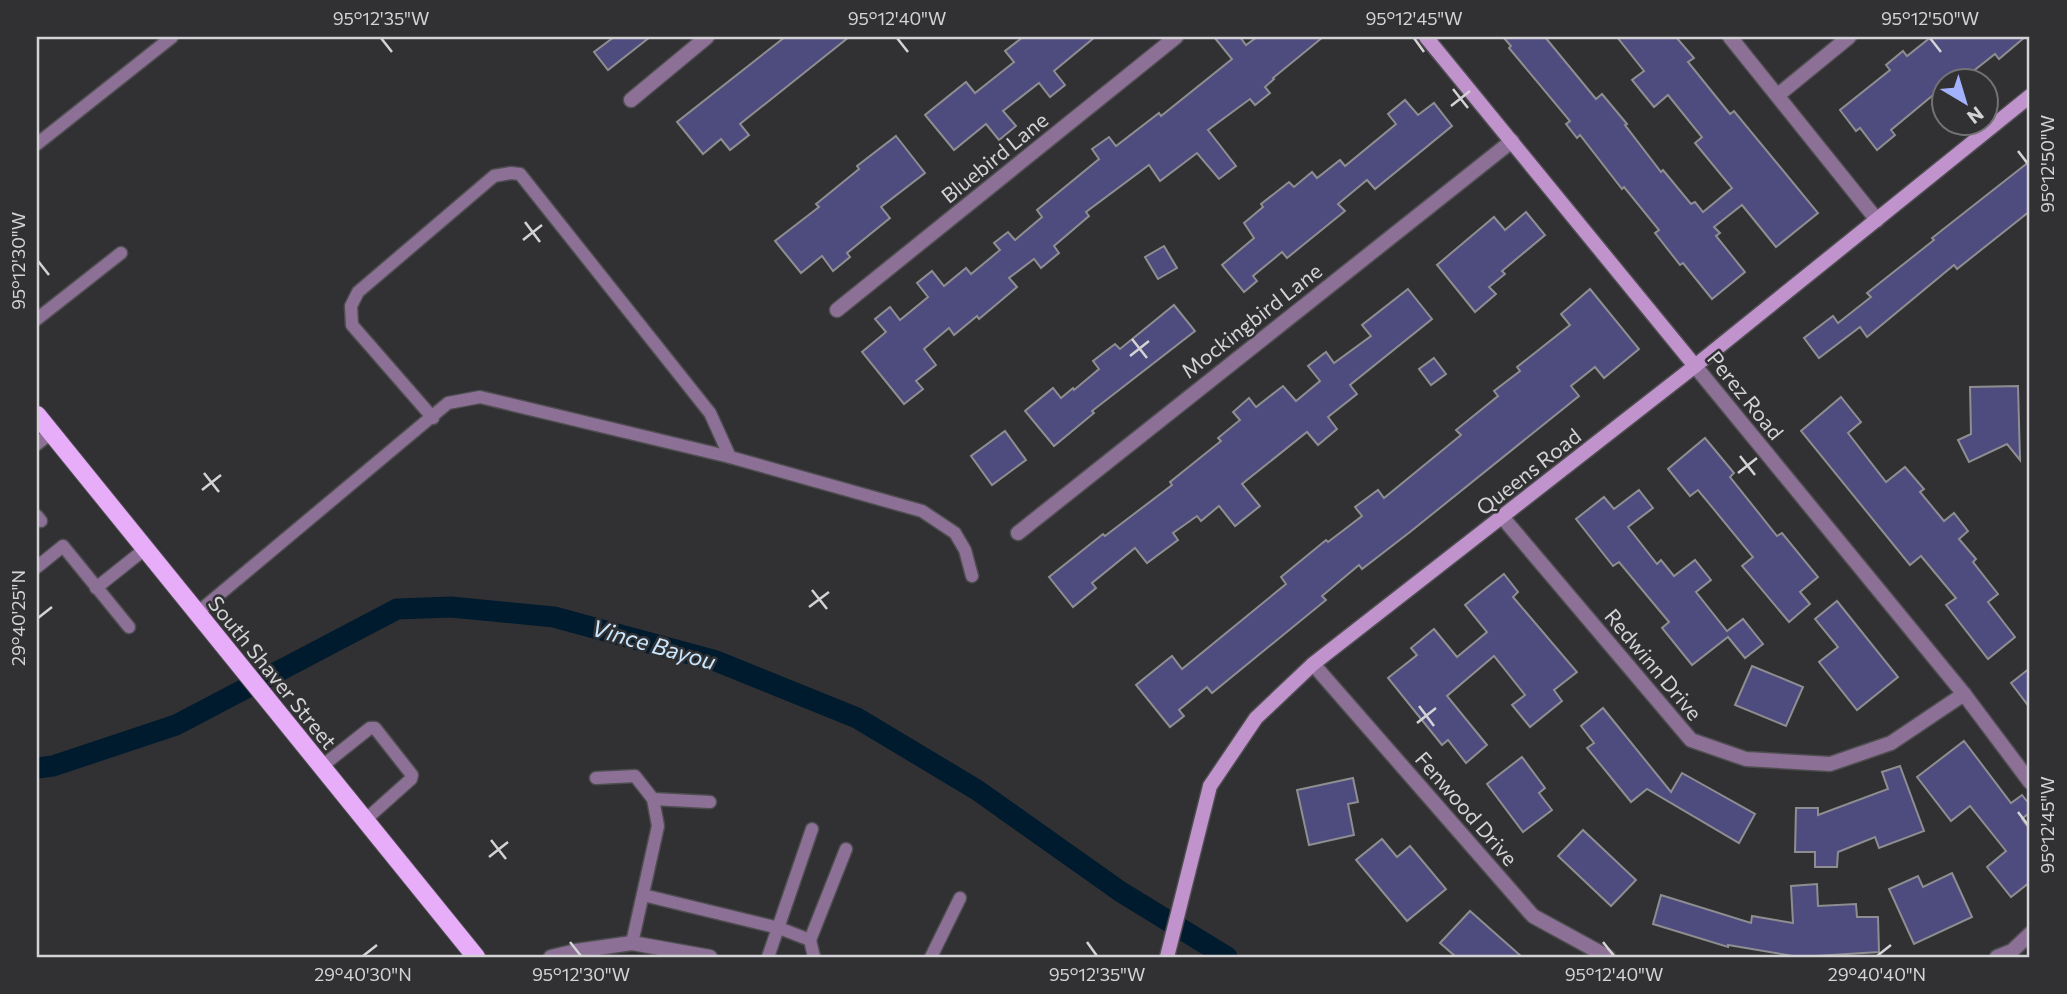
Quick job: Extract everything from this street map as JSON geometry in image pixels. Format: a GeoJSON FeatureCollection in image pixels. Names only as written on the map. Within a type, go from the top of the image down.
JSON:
{"type":"FeatureCollection","features":[{"type":"Feature","properties":{"kind":"main road","name":"South Shaver Street"},"geometry":{"type":"LineString","coordinates":[[37,415],[476,957]]}},
{"type":"Feature","properties":{"kind":"street"},"geometry":{"type":"LineString","coordinates":[[631,100],[707,37]]}},
{"type":"Feature","properties":{"kind":"street","name":"Bluebird Lane"},"geometry":{"type":"LineString","coordinates":[[837,310],[1176,37]]}},
{"type":"Feature","properties":{"kind":"street","name":"Perez Road"},"geometry":{"type":"LineString","coordinates":[[1426,37],[1964,695],[2030,782]]}},
{"type":"Feature","properties":{"kind":"street"},"geometry":{"type":"LineString","coordinates":[[1730,37],[1877,220]]}},
{"type":"Feature","properties":{"kind":"street"},"geometry":{"type":"LineString","coordinates":[[1778,95],[1849,37]]}},
{"type":"Feature","properties":{"kind":"street","name":"Queens Road"},"geometry":{"type":"LineString","coordinates":[[1167,957],[1210,786],[1256,718],[1313,664],[1695,366],[2030,96]]}},
{"type":"Feature","properties":{"kind":"street","name":"Mockingbird Lane"},"geometry":{"type":"LineString","coordinates":[[1018,533],[1511,141]]}},
{"type":"Feature","properties":{"kind":"street","name":"Redwinn Drive"},"geometry":{"type":"LineString","coordinates":[[1503,518],[1691,740],[1746,759],[1830,764],[1891,743],[1964,695]]}},
{"type":"Feature","properties":{"kind":"street","name":"Fenwood Drive"},"geometry":{"type":"LineString","coordinates":[[1313,664],[1533,916],[1608,957]]}},
{"type":"Feature","properties":{"kind":"street"},"geometry":{"type":"LineString","coordinates":[[1997,957],[2012,951],[2030,934]]}},
{"type":"Feature","properties":{"kind":"street"},"geometry":{"type":"LineString","coordinates":[[551,957],[632,943],[710,957]]}},
{"type":"Feature","properties":{"kind":"lane"},"geometry":{"type":"LineString","coordinates":[[37,144],[172,37]]}},
{"type":"Feature","properties":{"kind":"lane"},"geometry":{"type":"LineString","coordinates":[[433,418],[352,324],[351,306],[358,292],[494,176],[520,174],[710,413],[730,457]]}},
{"type":"Feature","properties":{"kind":"lane"},"geometry":{"type":"LineString","coordinates":[[37,319],[121,253]]}},
{"type":"Feature","properties":{"kind":"lane"},"geometry":{"type":"LineString","coordinates":[[197,614],[449,403],[480,397],[730,457],[922,511],[955,533],[965,551],[972,576]]}},
{"type":"Feature","properties":{"kind":"lane"},"geometry":{"type":"LineString","coordinates":[[37,444],[51,433]]}},
{"type":"Feature","properties":{"kind":"lane"},"geometry":{"type":"LineString","coordinates":[[37,567],[63,545],[129,627]]}},
{"type":"Feature","properties":{"kind":"lane"},"geometry":{"type":"LineString","coordinates":[[96,588],[145,550]]}},
{"type":"Feature","properties":{"kind":"lane"},"geometry":{"type":"LineString","coordinates":[[321,768],[370,728],[375,728],[412,775],[411,779],[364,821]]}},
{"type":"Feature","properties":{"kind":"lane"},"geometry":{"type":"LineString","coordinates":[[596,778],[635,776],[653,799],[658,826],[632,943]]}},
{"type":"Feature","properties":{"kind":"lane"},"geometry":{"type":"LineString","coordinates":[[653,799],[710,802]]}},
{"type":"Feature","properties":{"kind":"lane"},"geometry":{"type":"LineString","coordinates":[[768,957],[812,829]]}},
{"type":"Feature","properties":{"kind":"lane"},"geometry":{"type":"LineString","coordinates":[[814,957],[810,940],[846,849]]}},
{"type":"Feature","properties":{"kind":"lane"},"geometry":{"type":"LineString","coordinates":[[643,895],[779,928],[810,940]]}},
{"type":"Feature","properties":{"kind":"lane"},"geometry":{"type":"LineString","coordinates":[[932,957],[960,898]]}},
{"type":"Feature","properties":{"kind":"building"},"geometry":{"type":"Polygon","coordinates":[[[614,37],[650,37],[608,70],[594,52],[614,37]]]}},
{"type":"Feature","properties":{"kind":"building"},"geometry":{"type":"Polygon","coordinates":[[[785,37],[849,37],[740,124],[749,135],[730,150],[721,139],[703,154],[677,122],[785,37]]]}},
{"type":"Feature","properties":{"kind":"building"},"geometry":{"type":"Polygon","coordinates":[[[1023,37],[1095,37],[1054,71],[1065,85],[1050,97],[1039,83],[1003,111],[1016,126],[999,140],[986,124],[954,150],[925,115],[966,82],[975,93],[999,74],[1014,62],[1005,51],[1023,37]]]}},
{"type":"Feature","properties":{"kind":"building"},"geometry":{"type":"Polygon","coordinates":[[[1214,37],[1240,37],[1246,45],[1257,37],[1323,37],[1273,78],[1265,87],[1270,93],[1255,105],[1250,99],[1208,130],[1236,166],[1219,179],[1197,153],[1160,181],[1149,165],[1086,212],[1089,216],[1054,246],[1059,253],[1041,268],[1034,259],[1009,278],[1017,287],[979,319],[977,316],[954,335],[949,328],[924,349],[936,365],[916,381],[923,389],[904,404],[862,352],[886,332],[875,319],[890,307],[900,320],[928,297],[917,283],[932,271],[944,286],[966,268],[971,274],[1000,250],[994,243],[1008,232],[1015,240],[1042,217],[1037,210],[1099,159],[1092,149],[1109,137],[1116,146],[1159,113],[1161,116],[1232,59],[1214,37]]]}},
{"type":"Feature","properties":{"kind":"building"},"geometry":{"type":"Polygon","coordinates":[[[1503,37],[1545,37],[1596,99],[1602,94],[1661,172],[1663,170],[1691,204],[1695,202],[1703,212],[1732,188],[1695,143],[1702,137],[1668,95],[1654,107],[1632,80],[1644,71],[1617,37],[1676,37],[1694,58],[1688,62],[1730,114],[1734,111],[1818,213],[1776,247],[1742,205],[1714,227],[1720,233],[1716,236],[1745,272],[1712,299],[1683,263],[1680,265],[1655,233],[1659,230],[1624,187],[1622,189],[1580,135],[1577,138],[1566,124],[1570,121],[1509,48],[1511,46],[1503,37]]]}},
{"type":"Feature","properties":{"kind":"building"},"geometry":{"type":"Polygon","coordinates":[[[1931,37],[2025,37],[1999,59],[1995,54],[1980,66],[1930,66],[1930,98],[1891,130],[1895,135],[1877,150],[1860,128],[1856,131],[1840,110],[1890,70],[1886,65],[1903,51],[1907,56],[1931,37]]]}},
{"type":"Feature","properties":{"kind":"building"},"geometry":{"type":"Polygon","coordinates":[[[1405,100],[1418,115],[1434,103],[1452,126],[1375,189],[1367,180],[1338,204],[1345,211],[1287,258],[1282,252],[1253,276],[1257,281],[1244,292],[1222,265],[1254,238],[1244,223],[1263,207],[1261,204],[1289,182],[1294,187],[1312,172],[1317,178],[1340,160],[1345,166],[1396,124],[1388,114],[1405,100]]]}},
{"type":"Feature","properties":{"kind":"building"},"geometry":{"type":"Polygon","coordinates":[[[896,136],[925,173],[881,207],[890,218],[847,253],[850,257],[833,271],[822,256],[801,273],[775,241],[819,207],[816,204],[859,169],[857,166],[896,136]]]}},
{"type":"Feature","properties":{"kind":"building"},"geometry":{"type":"Polygon","coordinates":[[[2030,161],[2030,211],[1957,269],[1954,265],[1867,337],[1860,327],[1819,358],[1804,338],[1833,316],[1838,323],[1871,297],[1867,293],[1934,240],[1932,238],[2030,161]]]}},
{"type":"Feature","properties":{"kind":"building"},"geometry":{"type":"Polygon","coordinates":[[[1526,212],[1545,235],[1502,271],[1505,274],[1489,287],[1496,294],[1475,312],[1437,265],[1494,217],[1505,230],[1526,212]]]}},
{"type":"Feature","properties":{"kind":"building"},"geometry":{"type":"Polygon","coordinates":[[[1164,246],[1177,268],[1158,279],[1145,257],[1164,246]]]}},
{"type":"Feature","properties":{"kind":"building"},"geometry":{"type":"Polygon","coordinates":[[[1408,289],[1432,319],[1350,385],[1357,394],[1328,417],[1337,429],[1318,445],[1307,432],[1242,484],[1260,506],[1235,526],[1219,506],[1201,521],[1197,516],[1173,533],[1178,540],[1147,563],[1135,548],[1092,583],[1096,588],[1073,607],[1049,577],[1172,485],[1170,482],[1221,441],[1218,438],[1240,420],[1233,412],[1249,398],[1256,407],[1283,386],[1296,401],[1320,381],[1308,366],[1326,352],[1334,363],[1371,336],[1362,325],[1408,289]]]}},
{"type":"Feature","properties":{"kind":"building"},"geometry":{"type":"Polygon","coordinates":[[[1590,289],[1639,349],[1604,378],[1595,367],[1571,386],[1579,396],[1362,569],[1359,565],[1322,596],[1326,600],[1212,693],[1207,687],[1179,710],[1184,716],[1170,727],[1136,685],[1172,656],[1182,669],[1286,584],[1281,577],[1326,540],[1328,542],[1362,516],[1355,507],[1378,490],[1384,498],[1461,435],[1456,430],[1498,396],[1494,391],[1520,371],[1517,367],[1570,325],[1561,314],[1590,289]]]}},
{"type":"Feature","properties":{"kind":"building"},"geometry":{"type":"Polygon","coordinates":[[[1174,305],[1195,331],[1092,411],[1094,413],[1054,446],[1025,411],[1053,388],[1061,398],[1073,388],[1074,390],[1099,369],[1093,361],[1115,344],[1120,349],[1174,305]]]}},
{"type":"Feature","properties":{"kind":"building"},"geometry":{"type":"Polygon","coordinates":[[[1434,358],[1446,374],[1431,385],[1419,369],[1434,358]]]}},
{"type":"Feature","properties":{"kind":"building"},"geometry":{"type":"Polygon","coordinates":[[[2018,386],[2020,460],[2007,444],[1969,462],[1958,440],[1971,434],[1970,387],[2018,386]]]}},
{"type":"Feature","properties":{"kind":"building"},"geometry":{"type":"Polygon","coordinates":[[[1841,397],[1861,422],[1848,433],[1886,482],[1905,467],[1924,489],[1920,492],[1944,521],[1954,513],[1968,531],[1959,539],[1976,559],[1973,562],[1998,594],[1988,602],[2015,637],[1988,659],[1946,605],[1956,598],[1921,556],[1910,565],[1801,431],[1841,397]]]}},
{"type":"Feature","properties":{"kind":"building"},"geometry":{"type":"Polygon","coordinates":[[[1005,431],[1026,460],[992,485],[971,456],[1005,431]]]}},
{"type":"Feature","properties":{"kind":"building"},"geometry":{"type":"Polygon","coordinates":[[[1705,438],[1734,473],[1730,477],[1777,536],[1782,533],[1818,577],[1800,592],[1810,604],[1789,622],[1742,566],[1753,557],[1698,490],[1690,496],[1668,469],[1705,438]]]}},
{"type":"Feature","properties":{"kind":"building"},"geometry":{"type":"Polygon","coordinates":[[[1639,490],[1653,508],[1628,527],[1657,564],[1661,560],[1674,576],[1695,560],[1711,580],[1696,592],[1727,631],[1743,619],[1763,644],[1745,658],[1728,637],[1692,665],[1662,628],[1669,622],[1619,562],[1613,566],[1576,519],[1604,497],[1614,509],[1639,490]]]}},
{"type":"Feature","properties":{"kind":"building"},"geometry":{"type":"Polygon","coordinates":[[[1504,574],[1518,592],[1513,597],[1577,672],[1554,690],[1562,701],[1530,727],[1512,705],[1525,695],[1494,656],[1447,696],[1487,745],[1466,763],[1448,740],[1442,745],[1388,678],[1417,655],[1411,648],[1434,629],[1457,657],[1487,632],[1465,605],[1504,574]]]}},
{"type":"Feature","properties":{"kind":"building"},"geometry":{"type":"Polygon","coordinates":[[[1837,601],[1898,677],[1857,710],[1819,662],[1838,647],[1815,619],[1837,601]]]}},
{"type":"Feature","properties":{"kind":"building"},"geometry":{"type":"Polygon","coordinates":[[[1752,666],[1803,687],[1786,726],[1735,705],[1752,666]]]}},
{"type":"Feature","properties":{"kind":"building"},"geometry":{"type":"Polygon","coordinates":[[[2030,668],[2030,708],[2011,683],[2030,668]]]}},
{"type":"Feature","properties":{"kind":"building"},"geometry":{"type":"Polygon","coordinates":[[[1603,708],[1671,792],[1682,773],[1755,814],[1739,843],[1647,789],[1631,802],[1587,748],[1594,743],[1581,726],[1603,708]]]}},
{"type":"Feature","properties":{"kind":"building"},"geometry":{"type":"Polygon","coordinates":[[[1964,741],[2011,803],[2022,795],[2030,805],[2030,812],[2022,819],[2030,830],[2030,882],[2011,897],[1987,867],[2006,851],[1970,806],[1951,821],[1917,777],[1964,741]]]}},
{"type":"Feature","properties":{"kind":"building"},"geometry":{"type":"Polygon","coordinates":[[[1522,757],[1545,788],[1539,793],[1552,810],[1523,832],[1487,784],[1522,757]]]}},
{"type":"Feature","properties":{"kind":"building"},"geometry":{"type":"Polygon","coordinates":[[[1900,766],[1924,831],[1879,848],[1875,837],[1838,852],[1837,867],[1815,867],[1815,852],[1795,852],[1796,808],[1818,808],[1818,815],[1888,789],[1882,772],[1900,766]]]}},
{"type":"Feature","properties":{"kind":"building"},"geometry":{"type":"Polygon","coordinates":[[[1353,778],[1358,802],[1348,804],[1354,835],[1309,845],[1297,790],[1353,778]]]}},
{"type":"Feature","properties":{"kind":"building"},"geometry":{"type":"Polygon","coordinates":[[[1583,830],[1636,880],[1611,906],[1558,856],[1583,830]]]}},
{"type":"Feature","properties":{"kind":"building"},"geometry":{"type":"Polygon","coordinates":[[[1382,839],[1397,857],[1410,846],[1446,889],[1407,921],[1356,860],[1382,839]]]}},
{"type":"Feature","properties":{"kind":"building"},"geometry":{"type":"Polygon","coordinates":[[[1952,873],[1972,917],[1914,944],[1889,889],[1918,876],[1923,887],[1952,873]]]}},
{"type":"Feature","properties":{"kind":"building"},"geometry":{"type":"Polygon","coordinates":[[[1817,884],[1818,906],[1856,904],[1857,917],[1878,917],[1879,952],[1799,957],[1728,947],[1653,924],[1661,895],[1751,923],[1752,916],[1793,923],[1791,886],[1817,884]]]}},
{"type":"Feature","properties":{"kind":"building"},"geometry":{"type":"Polygon","coordinates":[[[1470,911],[1522,957],[1456,957],[1440,943],[1470,911]]]}},
{"type":"Feature","properties":{"kind":"waterway","name":"Vince Bayou"},"geometry":{"type":"LineString","coordinates":[[37,768],[53,766],[176,725],[397,609],[451,607],[554,617],[716,661],[857,718],[977,790],[1121,892],[1227,957]]}}]}
